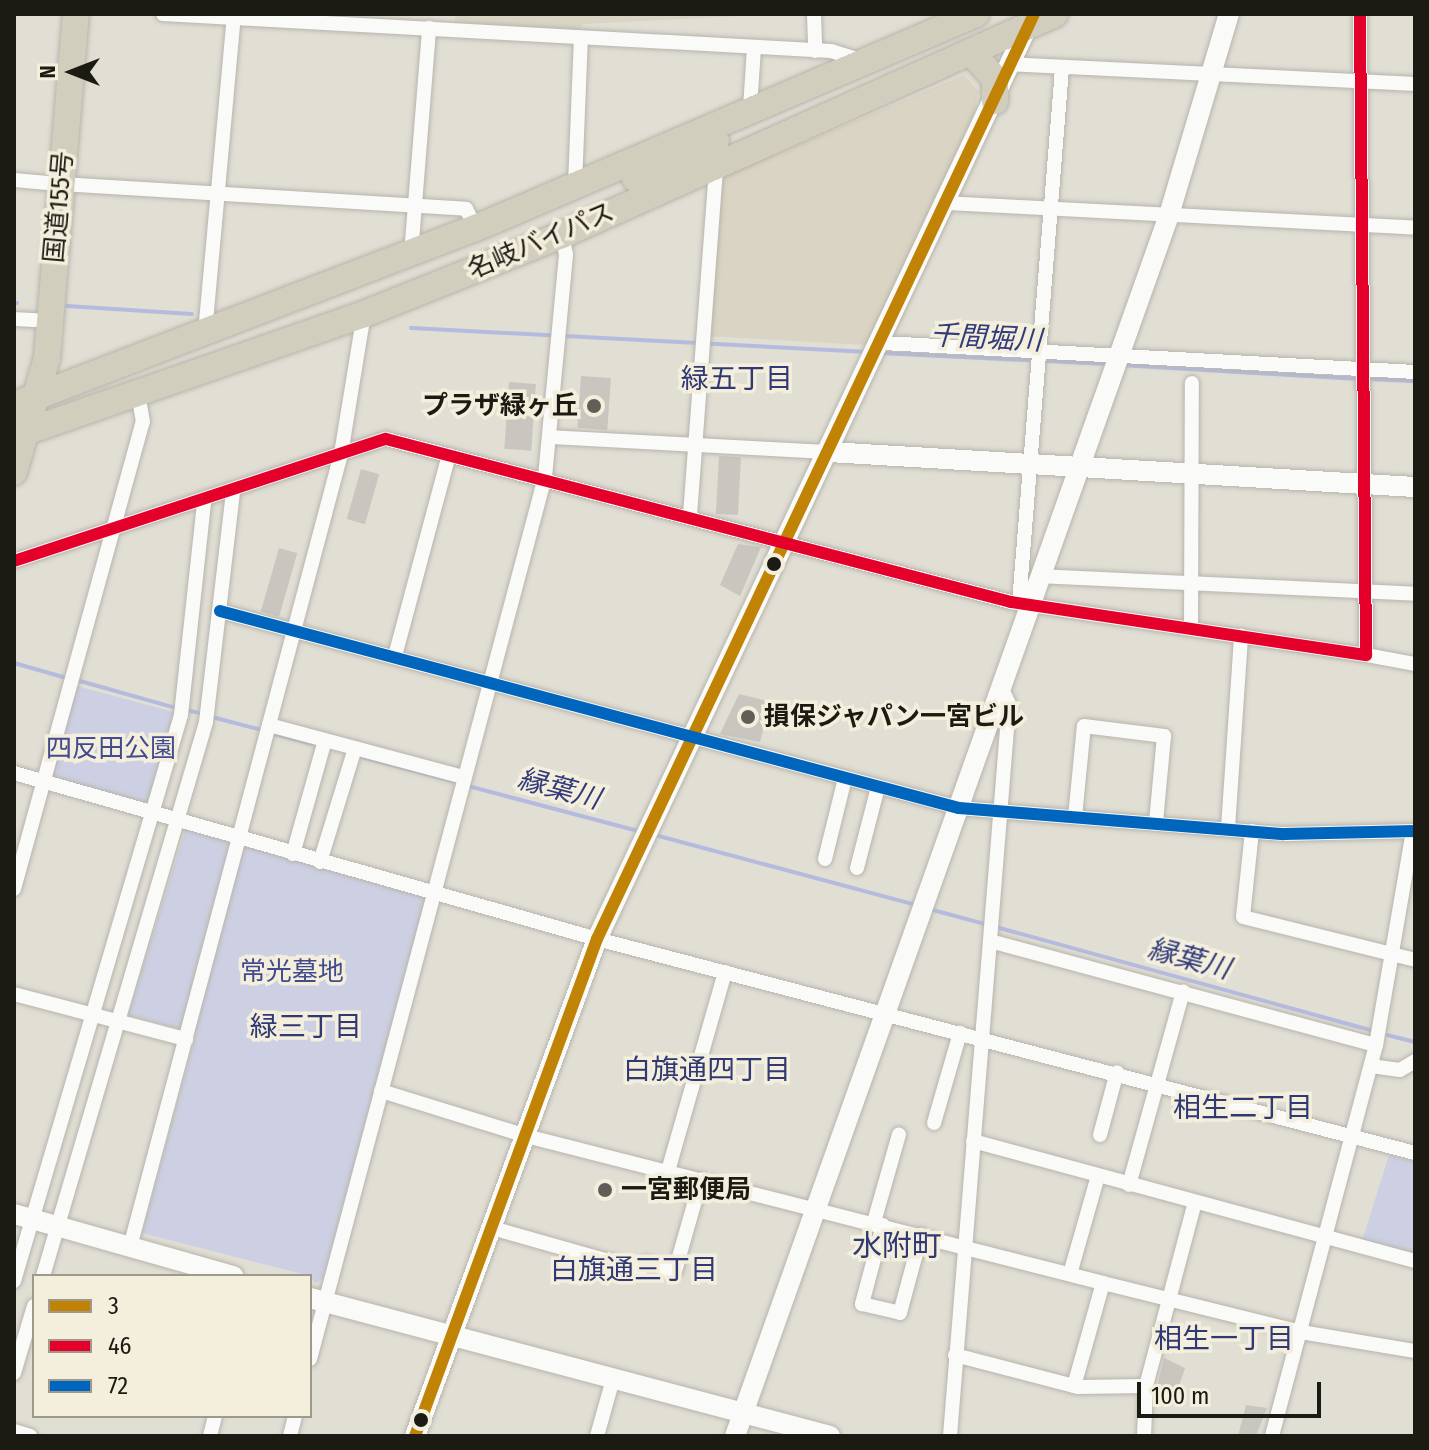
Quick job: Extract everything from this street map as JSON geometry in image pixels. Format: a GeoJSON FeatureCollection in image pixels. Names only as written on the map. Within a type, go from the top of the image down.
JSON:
{"type":"FeatureCollection","features":[{"type":"Feature","properties":{"kind":"highway","name":"国道155号"},"geometry":{"type":"LineString","coordinates":[[24,402],[47,358],[63,14]]}},
{"type":"Feature","properties":{"kind":"highway","name":"国道155号"},"geometry":{"type":"LineString","coordinates":[[14,472],[24,402],[24,320],[54,184],[76,14]]}},
{"type":"Feature","properties":{"kind":"highway"},"geometry":{"type":"LineString","coordinates":[[266,314],[312,308],[377,286],[680,159],[985,14]]}},
{"type":"Feature","properties":{"kind":"highway","name":"名岐バイパス"},"geometry":{"type":"LineString","coordinates":[[20,434],[364,314],[562,235],[971,52],[1031,20],[1055,14]]}},
{"type":"Feature","properties":{"kind":"highway","name":"名岐バイパス"},"geometry":{"type":"LineString","coordinates":[[24,402],[266,314],[476,228],[857,59],[964,17]]}},
{"type":"Feature","properties":{"kind":"highway"},"geometry":{"type":"LineString","coordinates":[[971,52],[995,79],[995,101]]}},
{"type":"Feature","properties":{"kind":"street"},"geometry":{"type":"LineString","coordinates":[[163,14],[429,28],[447,21],[581,38],[815,51],[857,59]]}},
{"type":"Feature","properties":{"kind":"street"},"geometry":{"type":"LineString","coordinates":[[814,14],[815,51]]}},
{"type":"Feature","properties":{"kind":"street"},"geometry":{"type":"LineString","coordinates":[[1024,604],[1039,576],[1169,215],[1229,14]]}},
{"type":"Feature","properties":{"kind":"street"},"geometry":{"type":"LineString","coordinates":[[1360,14],[1368,590],[1366,655]]}},
{"type":"Feature","properties":{"kind":"street"},"geometry":{"type":"LineString","coordinates":[[205,337],[234,17]]}},
{"type":"Feature","properties":{"kind":"street"},"geometry":{"type":"LineString","coordinates":[[415,1436],[597,939],[880,349],[945,203],[995,101],[1008,64],[1031,20]]}},
{"type":"Feature","properties":{"kind":"street"},"geometry":{"type":"LineString","coordinates":[[411,254],[429,28]]}},
{"type":"Feature","properties":{"kind":"street"},"geometry":{"type":"LineString","coordinates":[[575,185],[581,38]]}},
{"type":"Feature","properties":{"kind":"street"},"geometry":{"type":"LineString","coordinates":[[750,108],[754,48]]}},
{"type":"Feature","properties":{"kind":"street"},"geometry":{"type":"LineString","coordinates":[[1008,64],[1415,84]]}},
{"type":"Feature","properties":{"kind":"street"},"geometry":{"type":"LineString","coordinates":[[735,1436],[881,1013],[1002,689],[1024,604],[1028,464],[1040,358],[1047,210],[1062,68]]}},
{"type":"Feature","properties":{"kind":"street"},"geometry":{"type":"LineString","coordinates":[[690,515],[699,445],[702,354],[716,166]]}},
{"type":"Feature","properties":{"kind":"street"},"geometry":{"type":"LineString","coordinates":[[14,180],[466,209],[476,228]]}},
{"type":"Feature","properties":{"kind":"street"},"geometry":{"type":"LineString","coordinates":[[945,203],[1415,228]]}},
{"type":"Feature","properties":{"kind":"street"},"geometry":{"type":"LineString","coordinates":[[312,1342],[317,1300],[381,1091],[545,477],[560,334],[562,235]]}},
{"type":"Feature","properties":{"kind":"street"},"geometry":{"type":"LineString","coordinates":[[130,1247],[269,725],[290,631],[341,454],[364,314]]}},
{"type":"Feature","properties":{"kind":"street"},"geometry":{"type":"LineString","coordinates":[[880,349],[1364,376],[1415,372]]}},
{"type":"Feature","properties":{"kind":"street"},"geometry":{"type":"LineString","coordinates":[[1191,628],[1189,473],[1192,383]]}},
{"type":"Feature","properties":{"kind":"street"},"geometry":{"type":"LineString","coordinates":[[14,889],[143,422],[138,394]]}},
{"type":"Feature","properties":{"kind":"street"},"geometry":{"type":"LineString","coordinates":[[550,437],[1415,487]]}},
{"type":"Feature","properties":{"kind":"street"},"geometry":{"type":"LineString","coordinates":[[14,561],[233,493],[386,439],[787,539],[1024,604],[1415,664]]}},
{"type":"Feature","properties":{"kind":"street"},"geometry":{"type":"LineString","coordinates":[[395,656],[449,455]]}},
{"type":"Feature","properties":{"kind":"street"},"geometry":{"type":"LineString","coordinates":[[44,1274],[180,822],[206,722],[233,493]]}},
{"type":"Feature","properties":{"kind":"street"},"geometry":{"type":"LineString","coordinates":[[14,1281],[23,1217],[95,1015],[156,815],[181,715],[204,502]]}},
{"type":"Feature","properties":{"kind":"street"},"geometry":{"type":"LineString","coordinates":[[1039,576],[1415,594]]}},
{"type":"Feature","properties":{"kind":"street"},"geometry":{"type":"LineString","coordinates":[[220,611],[695,735],[959,808],[1000,814],[1156,822],[1252,831],[1414,831],[1396,955],[1376,1045],[1272,1436]]}},
{"type":"Feature","properties":{"kind":"street"},"geometry":{"type":"LineString","coordinates":[[1228,828],[1241,635]]}},
{"type":"Feature","properties":{"kind":"street"},"geometry":{"type":"LineString","coordinates":[[950,1436],[1009,704],[1002,689]]}},
{"type":"Feature","properties":{"kind":"street"},"geometry":{"type":"LineString","coordinates":[[269,725],[463,777]]}},
{"type":"Feature","properties":{"kind":"street"},"geometry":{"type":"LineString","coordinates":[[1075,817],[1084,726],[1164,736],[1156,822]]}},
{"type":"Feature","properties":{"kind":"street"},"geometry":{"type":"LineString","coordinates":[[293,854],[325,740]]}},
{"type":"Feature","properties":{"kind":"street"},"geometry":{"type":"LineString","coordinates":[[320,862],[355,748]]}},
{"type":"Feature","properties":{"kind":"street"},"geometry":{"type":"LineString","coordinates":[[14,773],[597,939],[1158,1082],[1415,1153]]}},
{"type":"Feature","properties":{"kind":"street"},"geometry":{"type":"LineString","coordinates":[[825,859],[845,778]]}},
{"type":"Feature","properties":{"kind":"street"},"geometry":{"type":"LineString","coordinates":[[857,868],[878,787]]}},
{"type":"Feature","properties":{"kind":"street"},"geometry":{"type":"LineString","coordinates":[[1252,831],[1243,917],[1415,960]]}},
{"type":"Feature","properties":{"kind":"street"},"geometry":{"type":"LineString","coordinates":[[990,941],[1376,1045]]}},
{"type":"Feature","properties":{"kind":"street"},"geometry":{"type":"LineString","coordinates":[[668,1171],[725,972]]}},
{"type":"Feature","properties":{"kind":"street"},"geometry":{"type":"LineString","coordinates":[[1129,1185],[1183,991]]}},
{"type":"Feature","properties":{"kind":"street"},"geometry":{"type":"LineString","coordinates":[[14,994],[186,1039]]}},
{"type":"Feature","properties":{"kind":"street"},"geometry":{"type":"LineString","coordinates":[[934,1123],[960,1033]]}},
{"type":"Feature","properties":{"kind":"street"},"geometry":{"type":"LineString","coordinates":[[1371,1066],[1400,1070],[1415,1061]]}},
{"type":"Feature","properties":{"kind":"street"},"geometry":{"type":"LineString","coordinates":[[1100,1135],[1117,1072]]}},
{"type":"Feature","properties":{"kind":"street"},"geometry":{"type":"LineString","coordinates":[[381,1091],[526,1136],[1103,1283],[1302,1332],[1415,1351]]}},
{"type":"Feature","properties":{"kind":"street"},"geometry":{"type":"LineString","coordinates":[[899,1134],[862,1304],[900,1313],[921,1235]]}},
{"type":"Feature","properties":{"kind":"street"},"geometry":{"type":"LineString","coordinates":[[973,1141],[1415,1261]]}},
{"type":"Feature","properties":{"kind":"street"},"geometry":{"type":"LineString","coordinates":[[1070,1274],[1098,1176]]}},
{"type":"Feature","properties":{"kind":"street"},"geometry":{"type":"LineString","coordinates":[[492,1228],[640,1270],[646,1263],[675,1271],[701,1180]]}},
{"type":"Feature","properties":{"kind":"street"},"geometry":{"type":"LineString","coordinates":[[1144,1436],[1146,1386],[1195,1202]]}},
{"type":"Feature","properties":{"kind":"street"},"geometry":{"type":"LineString","coordinates":[[23,1217],[226,1274]]}},
{"type":"Feature","properties":{"kind":"street"},"geometry":{"type":"LineString","coordinates":[[1074,1386],[1103,1283]]}},
{"type":"Feature","properties":{"kind":"street"},"geometry":{"type":"LineString","coordinates":[[317,1300],[454,1332],[742,1415],[779,1431],[830,1436]]}},
{"type":"Feature","properties":{"kind":"street"},"geometry":{"type":"LineString","coordinates":[[14,1373],[31,1324]]}},
{"type":"Feature","properties":{"kind":"street"},"geometry":{"type":"LineString","coordinates":[[955,1355],[1074,1386],[1146,1386]]}},
{"type":"Feature","properties":{"kind":"street"},"geometry":{"type":"LineString","coordinates":[[597,1436],[613,1379]]}},
{"type":"Feature","properties":{"kind":"street"},"geometry":{"type":"LineString","coordinates":[[14,1431],[30,1436]]}},
{"type":"Feature","properties":{"kind":"shaded area"},"geometry":{"type":"Polygon","coordinates":[[[455,14],[781,14],[583,24],[579,32],[455,22],[455,14]]]}},
{"type":"Feature","properties":{"kind":"shaded area"},"geometry":{"type":"Polygon","coordinates":[[[964,75],[978,91],[973,121],[866,345],[704,336],[715,180],[964,75]]]}},
{"type":"Feature","properties":{"kind":"green space","name":"四反田公園"},"geometry":{"type":"Polygon","coordinates":[[[69,684],[181,714],[155,812],[43,782],[69,684]]]}},
{"type":"Feature","properties":{"kind":"green space","name":"常光墓地"},"geometry":{"type":"Polygon","coordinates":[[[186,827],[430,893],[323,1279],[315,1283],[312,1274],[142,1233],[196,1033],[128,1015],[186,827]]]}},
{"type":"Feature","properties":{"kind":"green space"},"geometry":{"type":"Polygon","coordinates":[[[1389,1155],[1415,1162],[1415,1254],[1362,1241],[1389,1155]]]}},
{"type":"Feature","properties":{"kind":"building","name":"プラザ緑ヶ丘"},"geometry":{"type":"Polygon","coordinates":[[[581,376],[611,378],[607,430],[577,428],[581,376]]]}},
{"type":"Feature","properties":{"kind":"building"},"geometry":{"type":"Polygon","coordinates":[[[509,382],[536,384],[531,451],[504,449],[509,382]]]}},
{"type":"Feature","properties":{"kind":"building"},"geometry":{"type":"Polygon","coordinates":[[[719,456],[741,457],[738,515],[716,514],[719,456]]]}},
{"type":"Feature","properties":{"kind":"building"},"geometry":{"type":"Polygon","coordinates":[[[361,469],[379,474],[365,524],[347,519],[361,469]]]}},
{"type":"Feature","properties":{"kind":"building"},"geometry":{"type":"Polygon","coordinates":[[[738,544],[761,547],[740,596],[720,585],[738,544]]]}},
{"type":"Feature","properties":{"kind":"building"},"geometry":{"type":"Polygon","coordinates":[[[279,548],[297,553],[279,617],[261,611],[279,548]]]}},
{"type":"Feature","properties":{"kind":"building","name":"損保ジャパン一宮ビル"},"geometry":{"type":"Polygon","coordinates":[[[739,694],[771,702],[760,742],[720,734],[739,694]]]}},
{"type":"Feature","properties":{"kind":"building"},"geometry":{"type":"Polygon","coordinates":[[[1164,1358],[1185,1368],[1175,1398],[1156,1391],[1164,1358]]]}},
{"type":"Feature","properties":{"kind":"building"},"geometry":{"type":"Polygon","coordinates":[[[1246,1405],[1267,1408],[1256,1436],[1238,1436],[1246,1405]]]}},
{"type":"Feature","properties":{"kind":"waterway","name":"千間堀川"},"geometry":{"type":"LineString","coordinates":[[67,306],[192,314]]}},
{"type":"Feature","properties":{"kind":"waterway","name":"千間堀川"},"geometry":{"type":"LineString","coordinates":[[411,328],[868,352]]}},
{"type":"Feature","properties":{"kind":"waterway","name":"千間堀川"},"geometry":{"type":"LineString","coordinates":[[881,353],[1108,364]]}},
{"type":"Feature","properties":{"kind":"waterway","name":"千間堀川"},"geometry":{"type":"LineString","coordinates":[[1121,365],[1359,379]]}},
{"type":"Feature","properties":{"kind":"waterway","name":"千間堀川"},"geometry":{"type":"LineString","coordinates":[[1368,379],[1415,381]]}},
{"type":"Feature","properties":{"kind":"waterway","name":"縁葉川"},"geometry":{"type":"LineString","coordinates":[[14,663],[63,677]]}},
{"type":"Feature","properties":{"kind":"waterway","name":"縁葉川"},"geometry":{"type":"LineString","coordinates":[[80,681],[176,708]]}},
{"type":"Feature","properties":{"kind":"waterway","name":"縁葉川"},"geometry":{"type":"LineString","coordinates":[[187,710],[199,713]]}},
{"type":"Feature","properties":{"kind":"waterway","name":"縁葉川"},"geometry":{"type":"LineString","coordinates":[[212,717],[262,730]]}},
{"type":"Feature","properties":{"kind":"waterway","name":"縁葉川"},"geometry":{"type":"LineString","coordinates":[[275,734],[312,744]]}},
{"type":"Feature","properties":{"kind":"waterway","name":"縁葉川"},"geometry":{"type":"LineString","coordinates":[[362,757],[452,781]]}},
{"type":"Feature","properties":{"kind":"waterway","name":"縁葉川"},"geometry":{"type":"LineString","coordinates":[[468,786],[638,831]]}},
{"type":"Feature","properties":{"kind":"waterway","name":"縁葉川"},"geometry":{"type":"LineString","coordinates":[[655,835],[912,904]]}},
{"type":"Feature","properties":{"kind":"waterway","name":"縁葉川"},"geometry":{"type":"LineString","coordinates":[[933,910],[985,924]]}},
{"type":"Feature","properties":{"kind":"waterway","name":"縁葉川"},"geometry":{"type":"LineString","coordinates":[[996,927],[1371,1030]]}},
{"type":"Feature","properties":{"kind":"waterway","name":"縁葉川"},"geometry":{"type":"LineString","coordinates":[[1387,1035],[1415,1042]]}},
{"type":"Feature","properties":{"kind":"transit line","name":"3"},"geometry":{"type":"LineString","coordinates":[[415,1436],[597,939],[1034,14]]}},
{"type":"Feature","properties":{"kind":"transit line","name":"46"},"geometry":{"type":"LineString","coordinates":[[14,561],[386,439],[1011,602],[1366,655],[1360,14]]}},
{"type":"Feature","properties":{"kind":"transit line","name":"72"},"geometry":{"type":"LineString","coordinates":[[220,611],[959,808],[1284,834],[1415,831]]}},
{"type":"Feature","properties":{"kind":"place","name":"プラザ緑ヶ丘"},"geometry":{"type":"Point","coordinates":[594,406]}},
{"type":"Feature","properties":{"kind":"place","name":"損保ジャパン一宮ビル"},"geometry":{"type":"Point","coordinates":[748,717]}},
{"type":"Feature","properties":{"kind":"place","name":"一宮郵便局"},"geometry":{"type":"Point","coordinates":[605,1190]}},
{"type":"Feature","properties":{"kind":"district","name":"緑五丁目"},"geometry":{"type":"Point","coordinates":[737,379]}},
{"type":"Feature","properties":{"kind":"district","name":"緑三丁目"},"geometry":{"type":"Point","coordinates":[306,1027]}},
{"type":"Feature","properties":{"kind":"district","name":"白旗通四丁目"},"geometry":{"type":"Point","coordinates":[707,1070]}},
{"type":"Feature","properties":{"kind":"district","name":"相生二丁目"},"geometry":{"type":"Point","coordinates":[1243,1108]}},
{"type":"Feature","properties":{"kind":"district","name":"水附町"},"geometry":{"type":"Point","coordinates":[897,1246]}},
{"type":"Feature","properties":{"kind":"district","name":"白旗通三丁目"},"geometry":{"type":"Point","coordinates":[634,1270]}},
{"type":"Feature","properties":{"kind":"district","name":"相生一丁目"},"geometry":{"type":"Point","coordinates":[1224,1339]}}]}
